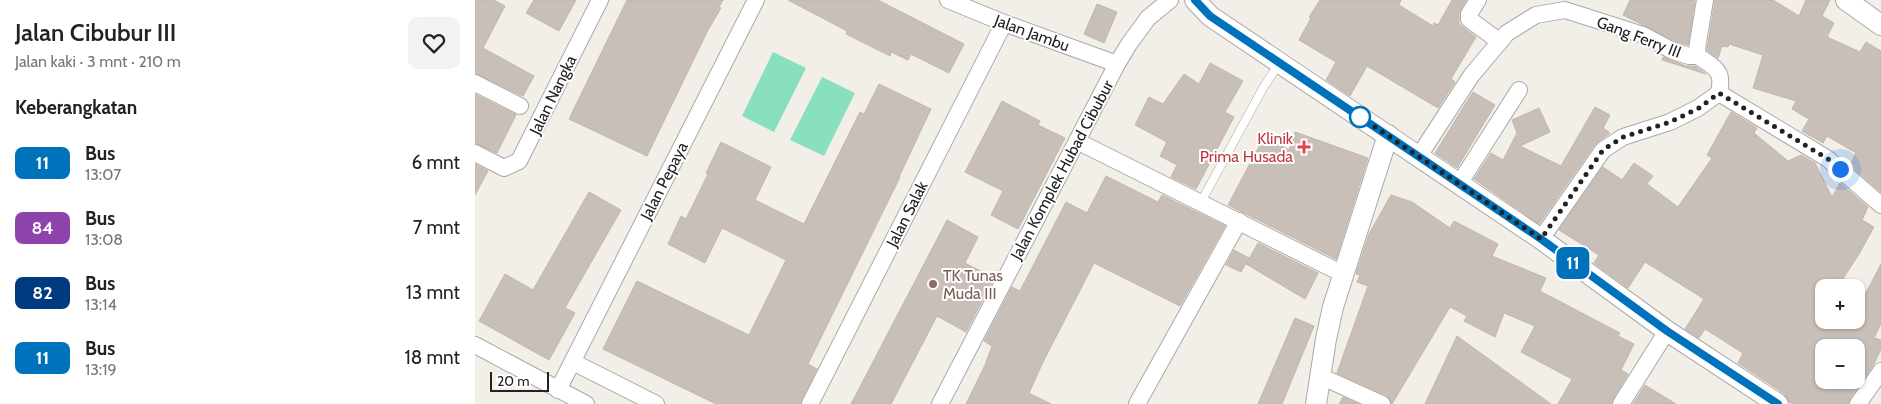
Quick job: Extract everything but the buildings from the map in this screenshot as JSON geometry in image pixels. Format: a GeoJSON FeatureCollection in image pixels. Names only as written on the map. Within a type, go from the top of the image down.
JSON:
{"type":"FeatureCollection","features":[{"type":"Feature","properties":{"kind":"street","name":"Jalan Nangka"},"geometry":{"type":"LineString","coordinates":[[475,153],[504,168],[519,161],[600,0]]}},
{"type":"Feature","properties":{"kind":"street","name":"Jalan Pepaya"},"geometry":{"type":"LineString","coordinates":[[558,390],[756,0]]}},
{"type":"Feature","properties":{"kind":"street","name":"Jalan Jambu"},"geometry":{"type":"LineString","coordinates":[[948,0],[1004,24],[1117,64]]}},
{"type":"Feature","properties":{"kind":"street","name":"Jalan Komplek Hubad Cibubur"},"geometry":{"type":"LineString","coordinates":[[940,404],[1117,64],[1148,18],[1170,0]]}},
{"type":"Feature","properties":{"kind":"street"},"geometry":{"type":"LineString","coordinates":[[1195,0],[1210,16],[1541,239],[1667,331],[1778,404]]}},
{"type":"Feature","properties":{"kind":"street"},"geometry":{"type":"LineString","coordinates":[[1478,0],[1469,14],[1469,18],[1500,42]]}},
{"type":"Feature","properties":{"kind":"street"},"geometry":{"type":"LineString","coordinates":[[1541,239],[1603,150],[1623,137],[1670,122],[1699,108],[1719,93],[1721,82],[1719,73],[1698,56],[1697,49],[1705,0]]}},
{"type":"Feature","properties":{"kind":"street"},"geometry":{"type":"LineString","coordinates":[[1857,3],[1881,25]]}},
{"type":"Feature","properties":{"kind":"street","name":"Gang Ferry III"},"geometry":{"type":"LineString","coordinates":[[1419,156],[1471,76],[1507,33],[1536,14],[1565,10],[1643,35],[1673,51],[1689,56],[1698,56]]}},
{"type":"Feature","properties":{"kind":"street","name":"Jalan Salak"},"geometry":{"type":"LineString","coordinates":[[811,404],[1004,24]]}},
{"type":"Feature","properties":{"kind":"street"},"geometry":{"type":"LineString","coordinates":[[475,83],[520,106]]}},
{"type":"Feature","properties":{"kind":"street"},"geometry":{"type":"LineString","coordinates":[[1459,184],[1519,90]]}},
{"type":"Feature","properties":{"kind":"street"},"geometry":{"type":"LineString","coordinates":[[1719,93],[1828,159],[1881,204]]}},
{"type":"Feature","properties":{"kind":"street"},"geometry":{"type":"LineString","coordinates":[[1316,404],[1333,307],[1388,135]]}},
{"type":"Feature","properties":{"kind":"street"},"geometry":{"type":"LineString","coordinates":[[1077,141],[1333,269]]}},
{"type":"Feature","properties":{"kind":"street"},"geometry":{"type":"LineString","coordinates":[[1137,404],[1239,221]]}},
{"type":"Feature","properties":{"kind":"street"},"geometry":{"type":"LineString","coordinates":[[1621,404],[1667,331]]}},
{"type":"Feature","properties":{"kind":"street"},"geometry":{"type":"LineString","coordinates":[[475,345],[586,404]]}},
{"type":"Feature","properties":{"kind":"street"},"geometry":{"type":"LineString","coordinates":[[573,362],[656,404]]}},
{"type":"Feature","properties":{"kind":"street"},"geometry":{"type":"LineString","coordinates":[[1858,404],[1881,371]]}},
{"type":"Feature","properties":{"kind":"street"},"geometry":{"type":"LineString","coordinates":[[1320,376],[1382,404]]}},
{"type":"Feature","properties":{"kind":"lane"},"geometry":{"type":"LineString","coordinates":[[1201,202],[1263,88],[1279,63]]}},
{"type":"Feature","properties":{"kind":"green space"},"geometry":{"type":"Polygon","coordinates":[[[773,52],[806,68],[774,132],[742,116],[773,52]]]}},
{"type":"Feature","properties":{"kind":"green space"},"geometry":{"type":"Polygon","coordinates":[[[822,77],[855,93],[824,156],[790,140],[822,77]]]}},
{"type":"Feature","properties":{"kind":"bus line","name":"11"},"geometry":{"type":"LineString","coordinates":[[1195,0],[1210,16],[1541,239],[1667,331],[1778,404]]}},
{"type":"Feature","properties":{"kind":"place","name":"Klinik Prima Husada"},"geometry":{"type":"Point","coordinates":[1304,147]}},
{"type":"Feature","properties":{"kind":"place","name":"TK Tunas Muda III"},"geometry":{"type":"Point","coordinates":[933,284]}},
{"type":"Feature","properties":{"kind":"route"},"geometry":{"type":"LineString","coordinates":[[1360,117],[1541,239],[1593,162],[1612,142],[1670,122],[1699,108],[1719,93],[1828,159],[1840,169]]}}]}
